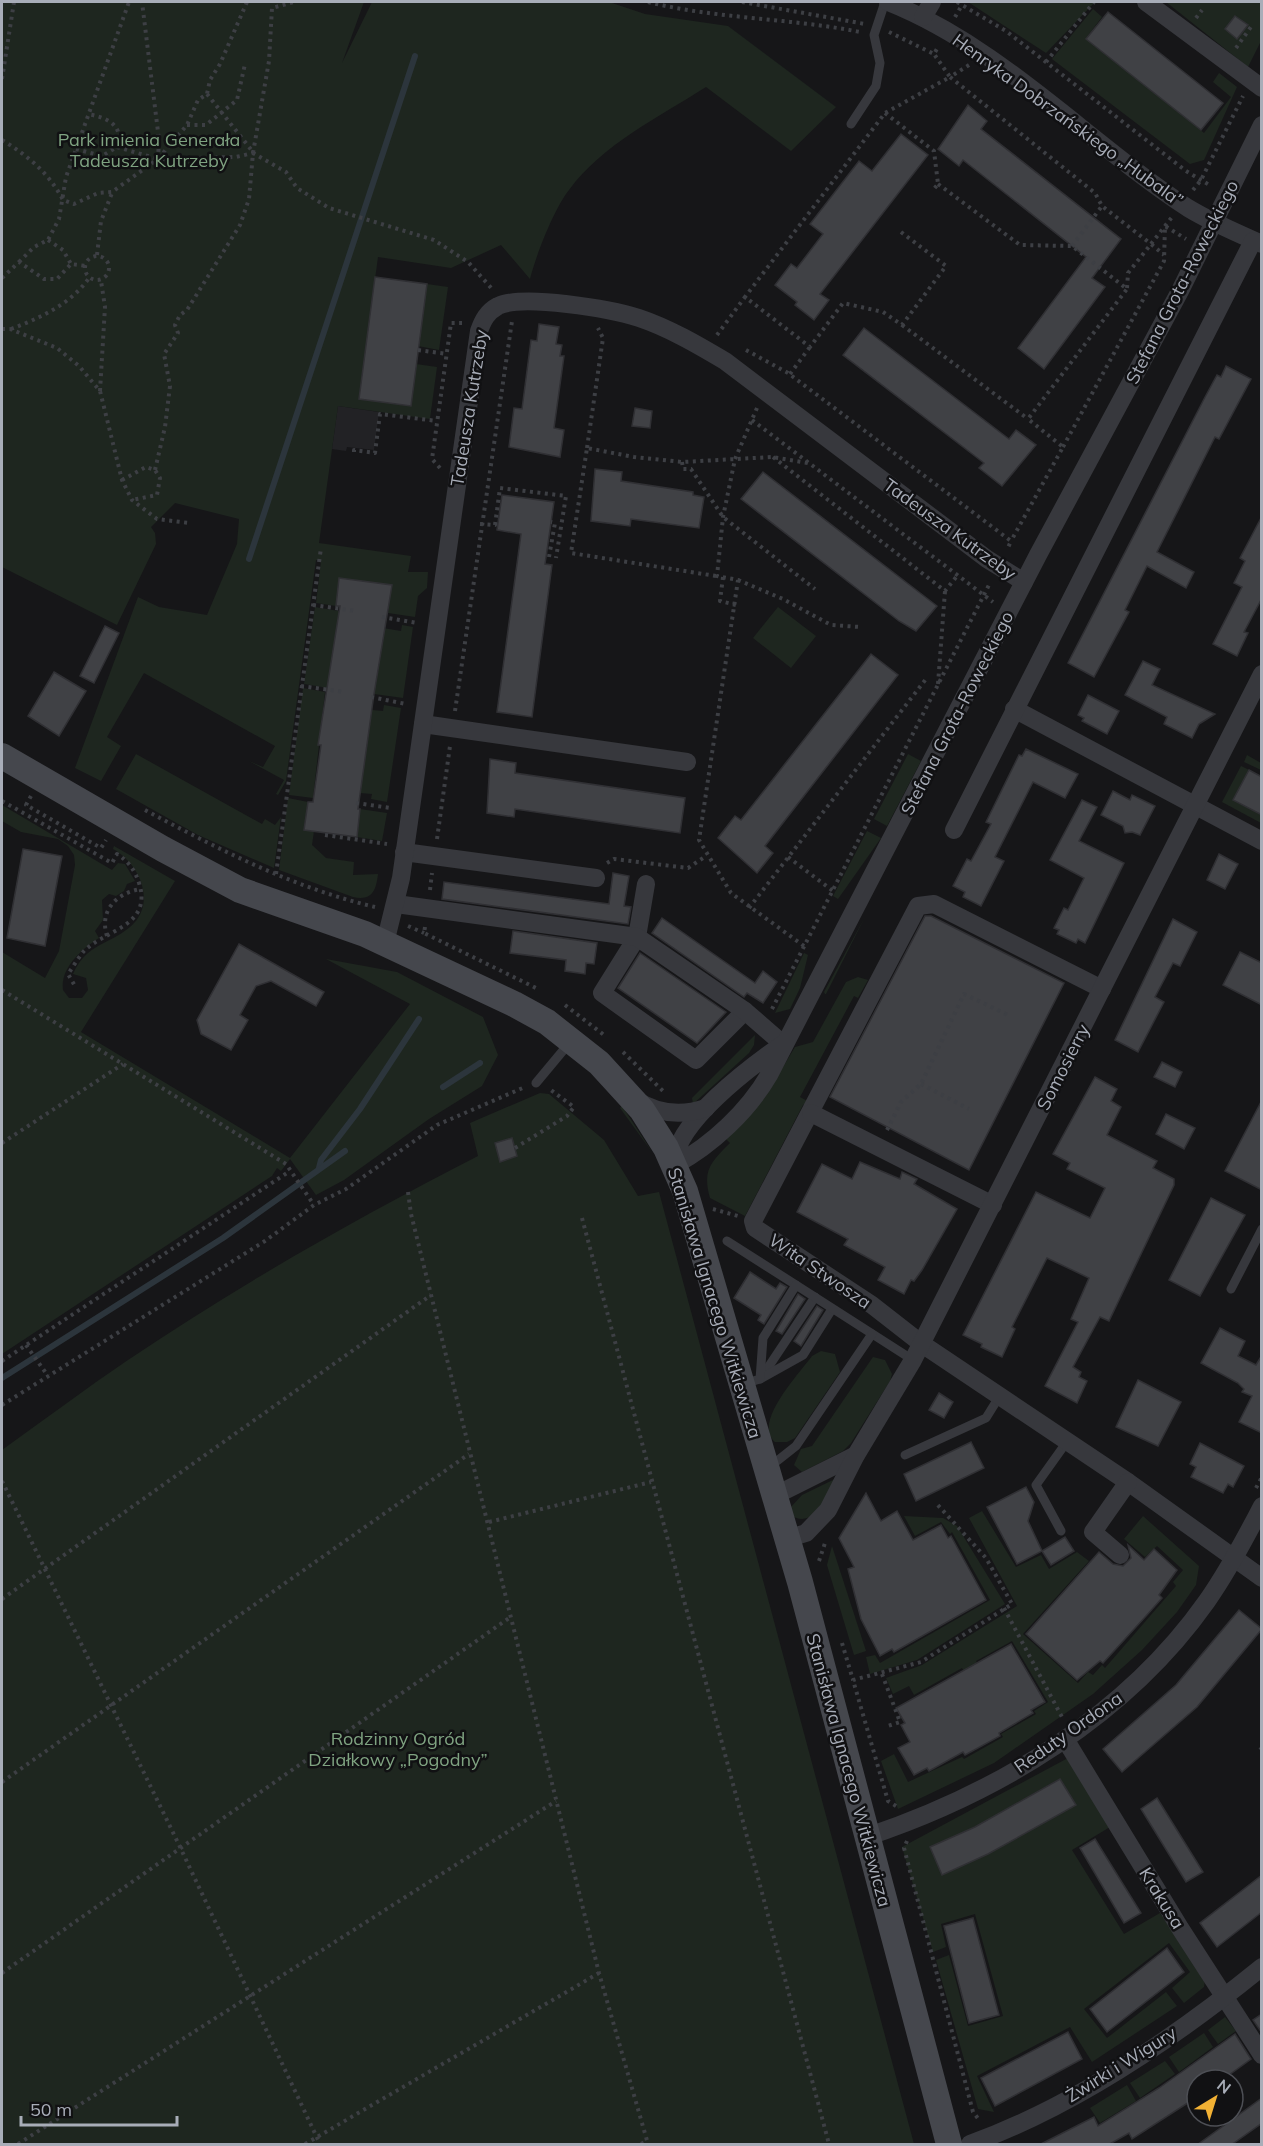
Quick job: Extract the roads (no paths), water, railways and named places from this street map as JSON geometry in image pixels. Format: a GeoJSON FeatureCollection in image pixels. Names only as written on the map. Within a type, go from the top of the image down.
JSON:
{"type":"FeatureCollection","features":[{"type":"Feature","properties":{"kind":"street","name":"Henryka Dobrzańskiego „Hubala”"},"geometry":{"type":"LineString","coordinates":[[887,2],[927,9],[985,57],[1183,204],[1257,243]]}},
{"type":"Feature","properties":{"kind":"street"},"geometry":{"type":"LineString","coordinates":[[1146,2],[1256,85]]}},
{"type":"Feature","properties":{"kind":"street","name":"Stefana Grota-Roweckiego"},"geometry":{"type":"LineString","coordinates":[[675,1165],[701,1149],[752,1099],[765,1081],[1024,582],[1180,291],[1262,125]]}},
{"type":"Feature","properties":{"kind":"street"},"geometry":{"type":"LineString","coordinates":[[954,830],[1014,709],[1257,243]]}},
{"type":"Feature","properties":{"kind":"street","name":"Tadeusza Kutrzeby"},"geometry":{"type":"LineString","coordinates":[[385,943],[385,907],[404,852],[479,331],[488,313],[507,295],[525,300],[638,318],[712,353],[998,567],[1024,582]]}},
{"type":"Feature","properties":{"kind":"street","name":"Somosierry"},"geometry":{"type":"LineString","coordinates":[[786,1539],[806,1533],[822,1517],[918,1352],[1262,674]]}},
{"type":"Feature","properties":{"kind":"street"},"geometry":{"type":"LineString","coordinates":[[1014,709],[1197,804],[1262,841]]}},
{"type":"Feature","properties":{"kind":"street"},"geometry":{"type":"LineString","coordinates":[[423,724],[687,762]]}},
{"type":"Feature","properties":{"kind":"street","name":"Stanisława Ignacego Witkiewicza"},"geometry":{"type":"LineString","coordinates":[[2,756],[163,849],[240,890],[385,943],[524,1009],[572,1040],[627,1093],[651,1122],[675,1165],[751,1382],[765,1465],[841,1733],[866,1837],[949,2145]]}},
{"type":"Feature","properties":{"kind":"street"},"geometry":{"type":"LineString","coordinates":[[404,852],[596,878]]}},
{"type":"Feature","properties":{"kind":"street"},"geometry":{"type":"LineString","coordinates":[[646,884],[637,937],[602,993],[696,1060],[745,1011]]}},
{"type":"Feature","properties":{"kind":"street","name":"Wita Stwosza"},"geometry":{"type":"LineString","coordinates":[[1102,989],[934,904],[918,906],[753,1221],[755,1228],[872,1305],[918,1352],[999,1397],[1128,1482],[1262,1578]]}},
{"type":"Feature","properties":{"kind":"street"},"geometry":{"type":"LineString","coordinates":[[385,907],[637,937],[745,1011],[783,1044]]}},
{"type":"Feature","properties":{"kind":"street","name":"Stefana Grota-Roweckiego"},"geometry":{"type":"LineString","coordinates":[[675,1165],[680,1142],[706,1108],[783,1044]]}},
{"type":"Feature","properties":{"kind":"street"},"geometry":{"type":"LineString","coordinates":[[627,1093],[643,1105],[662,1111],[687,1112],[706,1108]]}},
{"type":"Feature","properties":{"kind":"street"},"geometry":{"type":"LineString","coordinates":[[811,1113],[993,1205]]}},
{"type":"Feature","properties":{"kind":"street"},"geometry":{"type":"LineString","coordinates":[[774,1496],[856,1455]]}},
{"type":"Feature","properties":{"kind":"street"},"geometry":{"type":"LineString","coordinates":[[1120,1554],[1090,1536],[1128,1482]]}},
{"type":"Feature","properties":{"kind":"street","name":"Reduty Ordona"},"geometry":{"type":"LineString","coordinates":[[866,1837],[957,1802],[1014,1772],[1068,1736],[1126,1692],[1171,1645],[1207,1601],[1234,1558],[1262,1506]]}},
{"type":"Feature","properties":{"kind":"street","name":"Krakusa"},"geometry":{"type":"LineString","coordinates":[[1068,1736],[1180,1928],[1262,2055]]}},
{"type":"Feature","properties":{"kind":"street","name":"Żwirki i Wigury"},"geometry":{"type":"LineString","coordinates":[[970,2145],[1030,2118],[1084,2089],[1164,2039],[1262,1967]]}},
{"type":"Feature","properties":{"kind":"lane"},"geometry":{"type":"LineString","coordinates":[[850,124],[876,86],[880,63],[874,35],[887,2]]}},
{"type":"Feature","properties":{"kind":"lane"},"geometry":{"type":"LineString","coordinates":[[537,1082],[572,1040]]}},
{"type":"Feature","properties":{"kind":"lane"},"geometry":{"type":"LineString","coordinates":[[1231,1289],[1262,1229]]}},
{"type":"Feature","properties":{"kind":"lane"},"geometry":{"type":"LineString","coordinates":[[727,1241],[872,1334],[918,1352]]}},
{"type":"Feature","properties":{"kind":"lane"},"geometry":{"type":"LineString","coordinates":[[751,1382],[763,1338],[796,1285]]}},
{"type":"Feature","properties":{"kind":"lane"},"geometry":{"type":"LineString","coordinates":[[751,1382],[814,1297]]}},
{"type":"Feature","properties":{"kind":"lane"},"geometry":{"type":"LineString","coordinates":[[751,1382],[803,1355],[832,1309]]}},
{"type":"Feature","properties":{"kind":"lane"},"geometry":{"type":"LineString","coordinates":[[765,1465],[777,1461],[795,1446],[872,1334]]}},
{"type":"Feature","properties":{"kind":"lane"},"geometry":{"type":"LineString","coordinates":[[905,1455],[986,1418],[999,1397]]}},
{"type":"Feature","properties":{"kind":"lane"},"geometry":{"type":"LineString","coordinates":[[1060,1531],[1036,1485],[1066,1443]]}},
{"type":"Feature","properties":{"kind":"waterway"},"geometry":{"type":"LineString","coordinates":[[249,559],[415,56]]}},
{"type":"Feature","properties":{"kind":"waterway"},"geometry":{"type":"LineString","coordinates":[[319,1168],[321,1160],[360,1109],[419,1019]]}},
{"type":"Feature","properties":{"kind":"waterway"},"geometry":{"type":"LineString","coordinates":[[443,1087],[480,1063]]}},
{"type":"Feature","properties":{"kind":"waterway"},"geometry":{"type":"LineString","coordinates":[[2,1378],[223,1238],[345,1151]]}},
{"type":"Feature","properties":{"kind":"park label","name":"Park imienia Generała Tadeusza Kutrzeby"},"geometry":{"type":"Point","coordinates":[149,149]}},
{"type":"Feature","properties":{"kind":"park label","name":"Rodzinny Ogród Działkowy „Pogodny”"},"geometry":{"type":"Point","coordinates":[398,1748]}}]}
